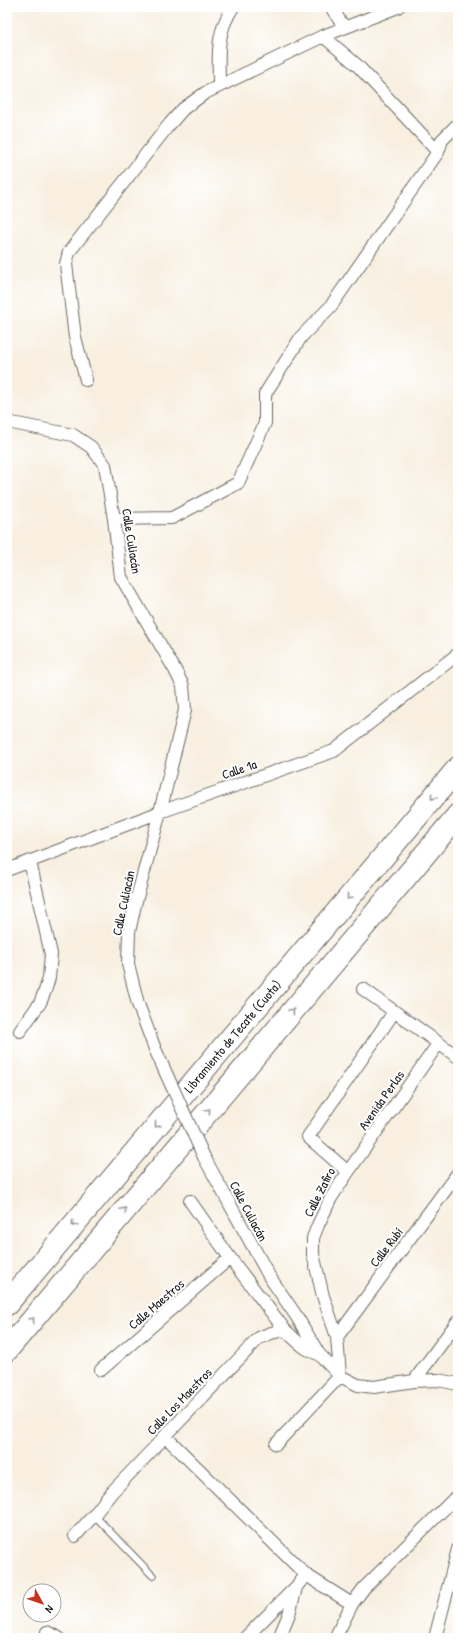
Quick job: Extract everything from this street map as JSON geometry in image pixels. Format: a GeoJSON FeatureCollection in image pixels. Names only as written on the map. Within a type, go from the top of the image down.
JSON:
{"type":"FeatureCollection","features":[{"type":"Feature","properties":{"kind":"highway","name":"Libramiento de Tecate (Cuota)"},"geometry":{"type":"LineString","coordinates":[[7,1304],[458,768]]}},
{"type":"Feature","properties":{"kind":"highway"},"geometry":{"type":"LineString","coordinates":[[10,1347],[458,815]]}},
{"type":"Feature","properties":{"kind":"street"},"geometry":{"type":"LineString","coordinates":[[220,86],[218,41],[223,24],[232,7]]}},
{"type":"Feature","properties":{"kind":"street"},"geometry":{"type":"LineString","coordinates":[[331,7],[344,27]]}},
{"type":"Feature","properties":{"kind":"street"},"geometry":{"type":"LineString","coordinates":[[86,380],[75,337],[66,264],[69,252],[129,174],[144,158],[183,109],[197,97],[323,36],[398,7]]}},
{"type":"Feature","properties":{"kind":"street"},"geometry":{"type":"LineString","coordinates":[[323,36],[358,66],[438,152]]}},
{"type":"Feature","properties":{"kind":"street"},"geometry":{"type":"LineString","coordinates":[[114,519],[172,518],[238,483],[264,423],[265,394],[301,337],[331,306],[438,152],[442,140],[458,124]]}},
{"type":"Feature","properties":{"kind":"street","name":"Calle Culiacán"},"geometry":{"type":"LineString","coordinates":[[7,422],[73,435],[91,447],[105,465],[114,519],[121,577],[183,686],[184,710],[160,812],[131,919],[128,964],[138,1004],[155,1049],[204,1157],[269,1276],[297,1316],[318,1354],[340,1376],[358,1386],[374,1387],[414,1381],[438,1380],[458,1384]]}},
{"type":"Feature","properties":{"kind":"street","name":"Calle 1a"},"geometry":{"type":"LineString","coordinates":[[7,870],[160,812],[334,751],[458,654]]}},
{"type":"Feature","properties":{"kind":"street"},"geometry":{"type":"LineString","coordinates":[[20,1031],[40,1002],[45,991],[49,978],[51,954],[30,862]]}},
{"type":"Feature","properties":{"kind":"street"},"geometry":{"type":"LineString","coordinates":[[363,989],[458,1058]]}},
{"type":"Feature","properties":{"kind":"street","name":"Calle Zafiro"},"geometry":{"type":"LineString","coordinates":[[340,1376],[337,1337],[321,1289],[313,1254],[313,1238],[331,1198],[348,1172],[308,1137],[394,1012]]}},
{"type":"Feature","properties":{"kind":"street","name":"Avenida Perlas"},"geometry":{"type":"LineString","coordinates":[[348,1172],[438,1044]]}},
{"type":"Feature","properties":{"kind":"street","name":"Calle Rubí"},"geometry":{"type":"LineString","coordinates":[[337,1337],[458,1173]]}},
{"type":"Feature","properties":{"kind":"street"},"geometry":{"type":"LineString","coordinates":[[190,1201],[230,1258],[285,1330],[304,1348],[318,1354]]}},
{"type":"Feature","properties":{"kind":"street","name":"Calle Maestros"},"geometry":{"type":"LineString","coordinates":[[101,1370],[230,1258]]}},
{"type":"Feature","properties":{"kind":"street"},"geometry":{"type":"LineString","coordinates":[[414,1381],[458,1321]]}},
{"type":"Feature","properties":{"kind":"street","name":"Calle Los Maestros"},"geometry":{"type":"LineString","coordinates":[[75,1536],[112,1492],[259,1338],[271,1333],[285,1330]]}},
{"type":"Feature","properties":{"kind":"street"},"geometry":{"type":"LineString","coordinates":[[276,1444],[340,1376]]}},
{"type":"Feature","properties":{"kind":"street"},"geometry":{"type":"LineString","coordinates":[[165,1436],[306,1575],[352,1604]]}},
{"type":"Feature","properties":{"kind":"street"},"geometry":{"type":"LineString","coordinates":[[335,1638],[352,1604],[364,1588],[458,1495]]}},
{"type":"Feature","properties":{"kind":"street"},"geometry":{"type":"LineString","coordinates":[[435,1638],[458,1549]]}},
{"type":"Feature","properties":{"kind":"street"},"geometry":{"type":"LineString","coordinates":[[245,1638],[306,1575]]}},
{"type":"Feature","properties":{"kind":"street"},"geometry":{"type":"LineString","coordinates":[[279,1638],[289,1614],[296,1587]]}},
{"type":"Feature","properties":{"kind":"street"},"geometry":{"type":"LineString","coordinates":[[47,1632],[59,1638]]}},
{"type":"Feature","properties":{"kind":"lane"},"geometry":{"type":"LineString","coordinates":[[94,1515],[153,1576]]}}]}
